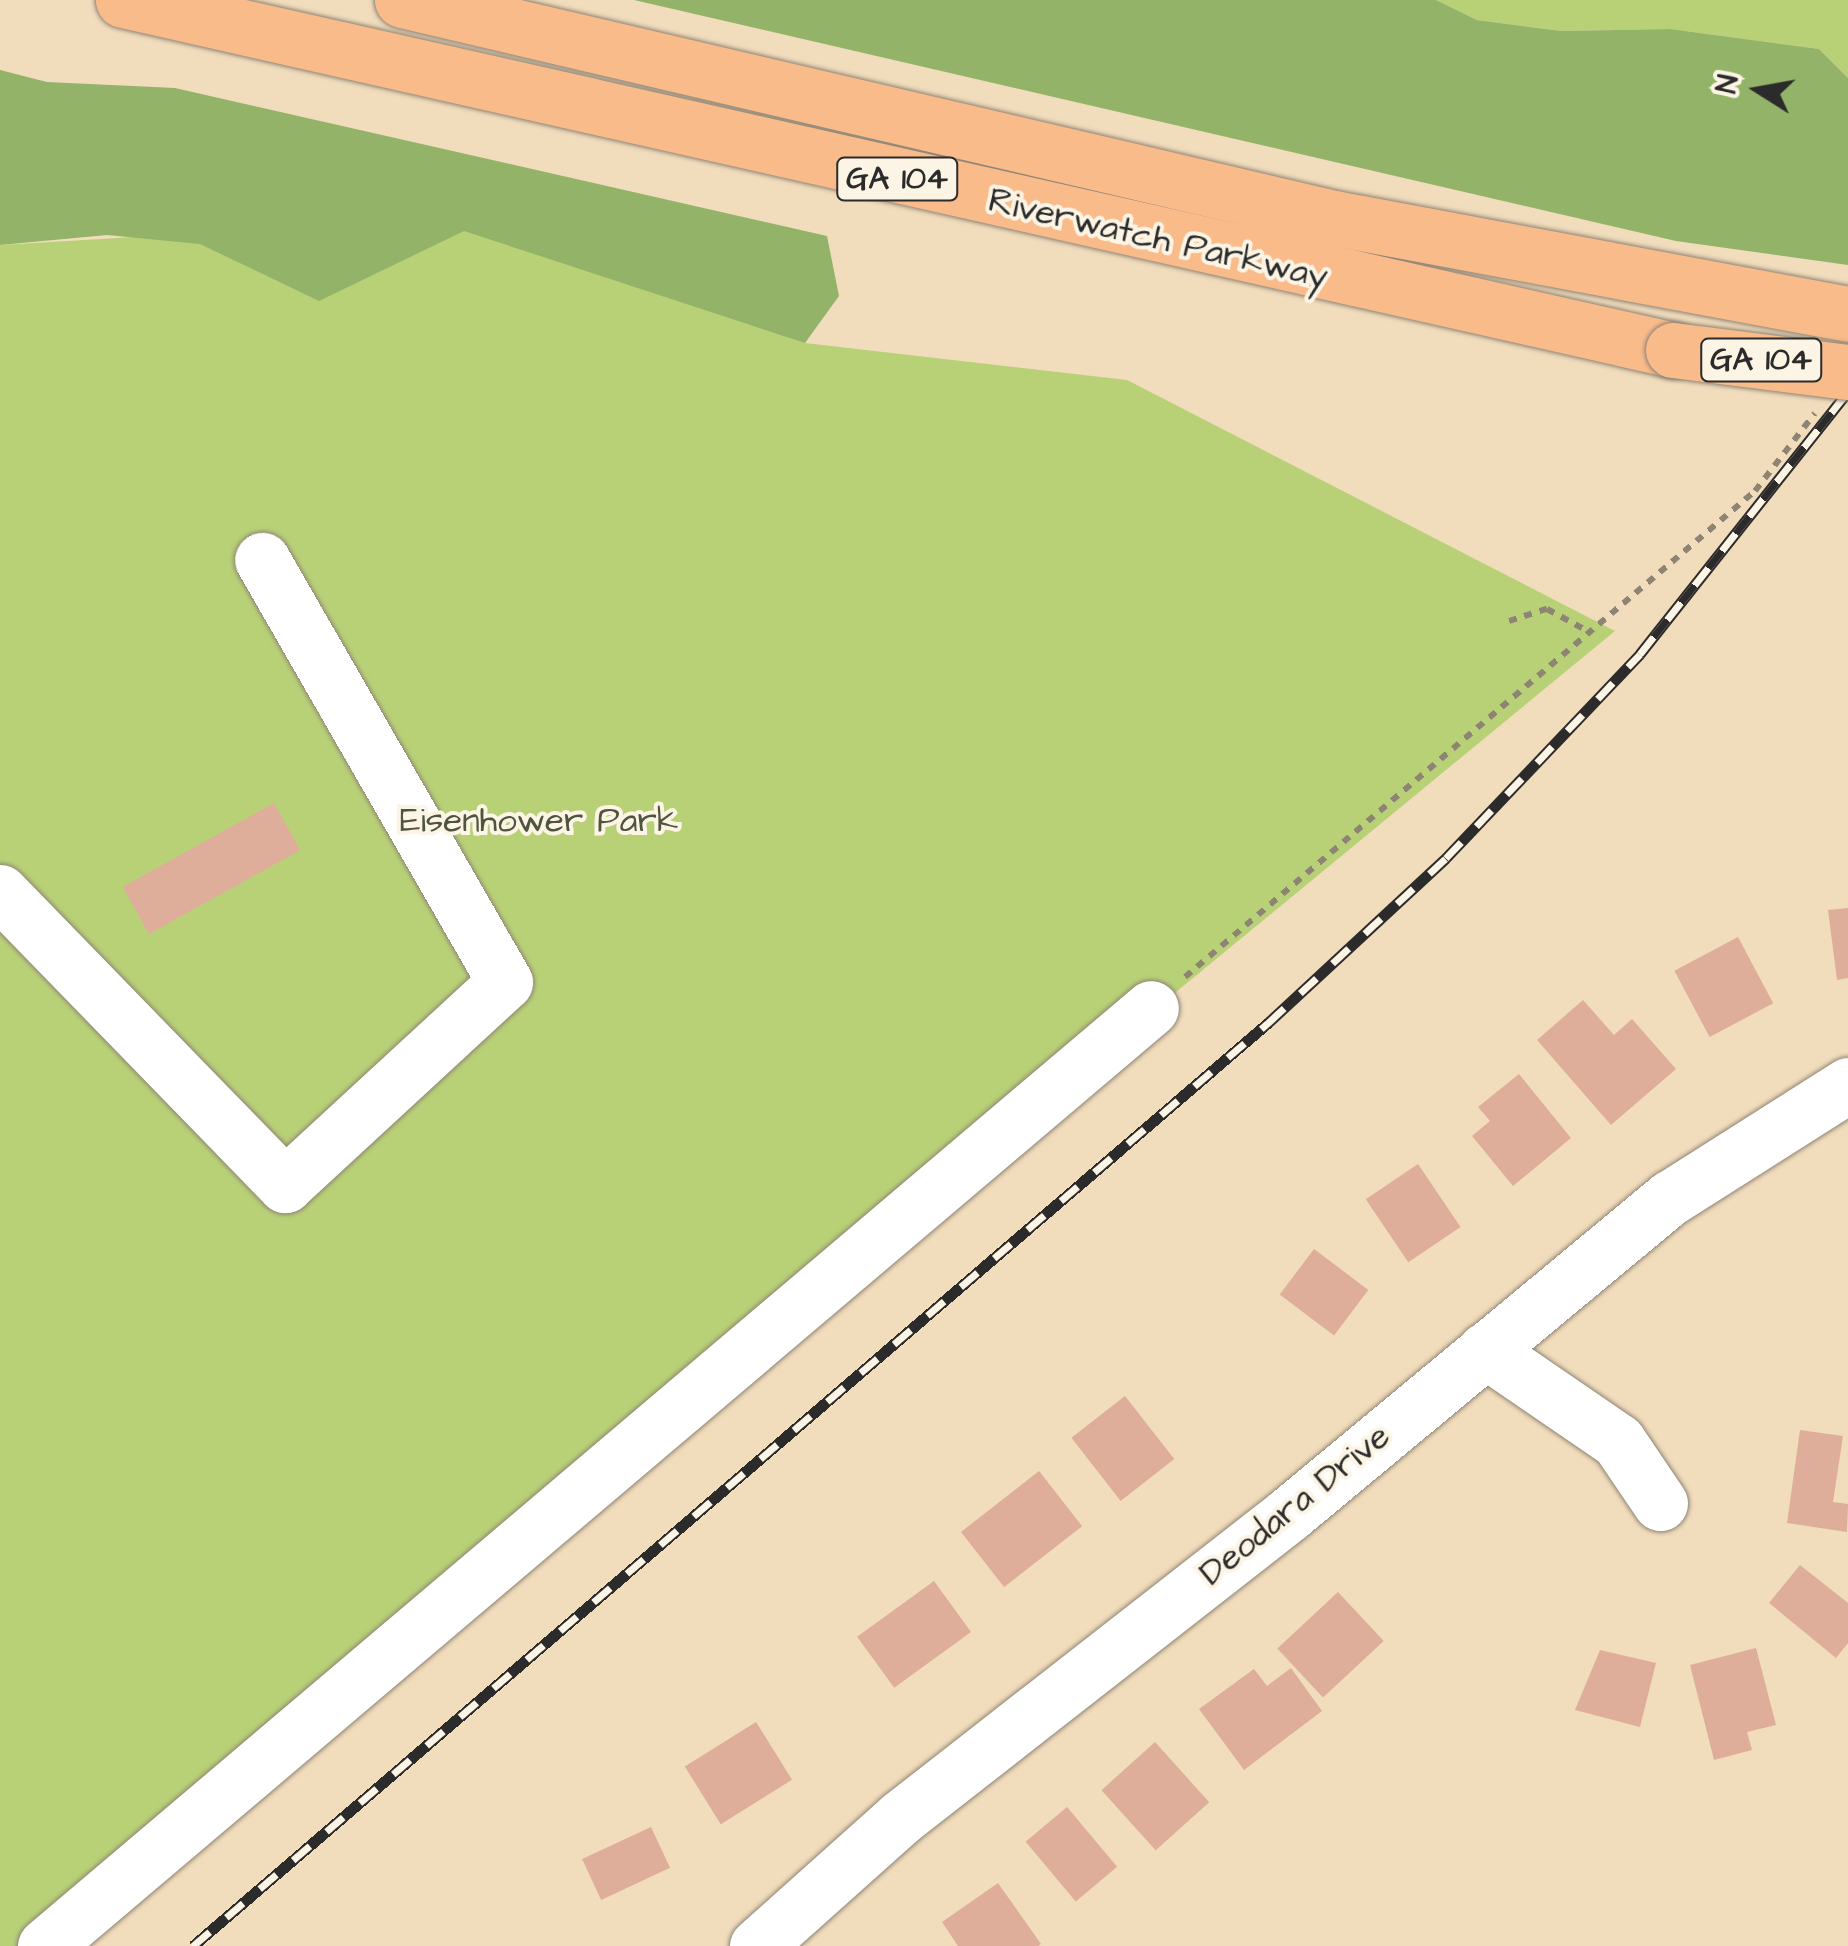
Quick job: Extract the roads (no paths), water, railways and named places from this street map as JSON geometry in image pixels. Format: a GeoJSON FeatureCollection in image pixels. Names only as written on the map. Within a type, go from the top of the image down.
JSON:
{"type":"FeatureCollection","features":[{"type":"Feature","properties":{"kind":"main road","name":"Riverwatch Parkway"},"geometry":{"type":"LineString","coordinates":[[123,0],[1835,386]]}},
{"type":"Feature","properties":{"kind":"main road","name":"Riverwatch Parkway"},"geometry":{"type":"LineString","coordinates":[[402,0],[1334,218],[1687,289],[1848,314]]}},
{"type":"Feature","properties":{"kind":"street"},"geometry":{"type":"LineString","coordinates":[[0,892],[284,1185],[505,982],[262,560]]}},
{"type":"Feature","properties":{"kind":"street"},"geometry":{"type":"LineString","coordinates":[[45,1946],[1151,1008]]}},
{"type":"Feature","properties":{"kind":"street","name":"Deodara Drive"},"geometry":{"type":"LineString","coordinates":[[758,1946],[900,1818],[1670,1198],[1848,1085]]}},
{"type":"Feature","properties":{"kind":"street"},"geometry":{"type":"LineString","coordinates":[[1484,1350],[1618,1441],[1660,1503]]}},
{"type":"Feature","properties":{"kind":"railway"},"geometry":{"type":"LineString","coordinates":[[193,1946],[1268,1023],[1446,858],[1640,654],[1848,392]]}},
{"type":"Feature","properties":{"kind":"park label","name":"Eisenhower Park"},"geometry":{"type":"Point","coordinates":[539,821]}}]}
